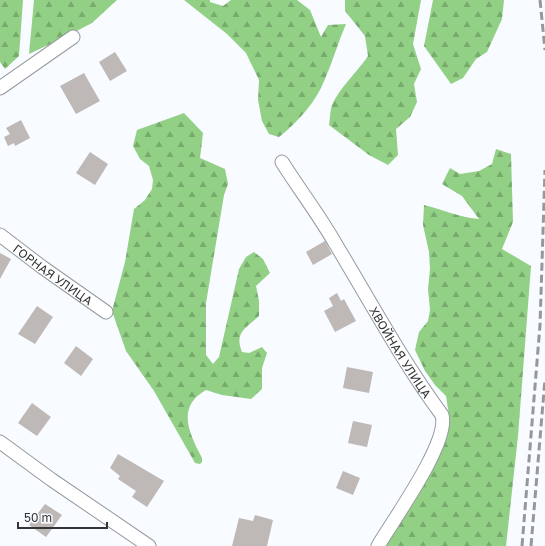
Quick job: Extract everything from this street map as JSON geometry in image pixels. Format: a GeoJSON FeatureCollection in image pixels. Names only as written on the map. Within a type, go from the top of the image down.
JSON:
{"type":"FeatureCollection","features":[{"type":"Feature","properties":{"kind":"street"},"geometry":{"type":"LineString","coordinates":[[0,88],[73,37]]}},
{"type":"Feature","properties":{"kind":"street","name":"ХВОЙНАЯ УЛИЦА"},"geometry":{"type":"LineString","coordinates":[[282,162],[334,241],[419,384],[442,415],[444,420],[443,428],[424,470],[378,546]]}},
{"type":"Feature","properties":{"kind":"street","name":"ГОРНАЯ УЛИЦА"},"geometry":{"type":"LineString","coordinates":[[0,235],[42,267],[106,312]]}},
{"type":"Feature","properties":{"kind":"street"},"geometry":{"type":"LineString","coordinates":[[0,442],[52,480],[149,546]]}},
{"type":"Feature","properties":{"kind":"green space"},"geometry":{"type":"Polygon","coordinates":[[[0,0],[23,0],[19,56],[5,69],[0,62],[0,0]]]}},
{"type":"Feature","properties":{"kind":"green space"},"geometry":{"type":"Polygon","coordinates":[[[34,0],[117,0],[92,23],[29,54],[34,0]]]}},
{"type":"Feature","properties":{"kind":"green space"},"geometry":{"type":"Polygon","coordinates":[[[184,0],[210,0],[210,2],[223,6],[231,0],[297,0],[310,10],[321,37],[328,25],[346,24],[328,72],[317,96],[300,118],[279,137],[269,134],[262,121],[258,100],[259,80],[246,53],[227,34],[184,0]]]}},
{"type":"Feature","properties":{"kind":"green space"},"geometry":{"type":"Polygon","coordinates":[[[345,0],[421,0],[413,44],[421,69],[414,84],[417,102],[410,117],[396,129],[398,155],[388,165],[369,155],[329,125],[333,103],[347,82],[368,56],[365,36],[345,11],[345,0]]]}},
{"type":"Feature","properties":{"kind":"green space"},"geometry":{"type":"Polygon","coordinates":[[[433,0],[504,0],[502,19],[487,52],[476,59],[463,78],[451,84],[424,46],[433,0]]]}},
{"type":"Feature","properties":{"kind":"green space"},"geometry":{"type":"Polygon","coordinates":[[[184,113],[203,133],[200,158],[225,169],[228,184],[224,195],[206,303],[206,355],[213,364],[219,357],[239,269],[246,257],[254,252],[263,259],[270,273],[256,286],[259,301],[259,316],[246,327],[240,335],[239,340],[242,352],[249,353],[262,347],[267,353],[262,368],[262,389],[251,399],[222,395],[206,390],[191,404],[188,412],[188,421],[193,439],[202,458],[202,462],[200,464],[195,463],[154,391],[126,351],[112,311],[125,262],[134,209],[145,200],[152,189],[153,180],[149,166],[140,159],[133,146],[137,130],[184,113]]]}},
{"type":"Feature","properties":{"kind":"green space"},"geometry":{"type":"Polygon","coordinates":[[[496,149],[511,154],[513,222],[502,249],[531,266],[518,436],[506,546],[385,546],[449,415],[446,396],[435,385],[425,371],[415,350],[419,332],[428,321],[430,310],[428,289],[430,269],[429,252],[423,225],[424,205],[479,219],[462,196],[442,184],[450,168],[460,174],[479,171],[492,164],[496,149]]]}},
{"type":"Feature","properties":{"kind":"building"},"geometry":{"type":"Polygon","coordinates":[[[115,52],[127,71],[110,81],[99,62],[115,52]]]}},
{"type":"Feature","properties":{"kind":"building"},"geometry":{"type":"Polygon","coordinates":[[[84,73],[100,101],[76,114],[60,86],[84,73]]]}},
{"type":"Feature","properties":{"kind":"building"},"geometry":{"type":"Polygon","coordinates":[[[21,120],[30,138],[15,146],[14,143],[8,146],[4,137],[10,134],[6,128],[21,120]]]}},
{"type":"Feature","properties":{"kind":"building"},"geometry":{"type":"Polygon","coordinates":[[[90,152],[108,164],[95,185],[76,173],[90,152]]]}},
{"type":"Feature","properties":{"kind":"building"},"geometry":{"type":"Polygon","coordinates":[[[325,241],[332,254],[313,265],[306,252],[325,241]]]}},
{"type":"Feature","properties":{"kind":"building"},"geometry":{"type":"Polygon","coordinates":[[[0,253],[11,259],[0,279],[0,253]]]}},
{"type":"Feature","properties":{"kind":"building"},"geometry":{"type":"Polygon","coordinates":[[[337,293],[341,301],[344,299],[356,321],[335,332],[324,311],[333,306],[329,298],[337,293]]]}},
{"type":"Feature","properties":{"kind":"building"},"geometry":{"type":"Polygon","coordinates":[[[37,306],[53,317],[35,344],[18,334],[37,306]]]}},
{"type":"Feature","properties":{"kind":"building"},"geometry":{"type":"Polygon","coordinates":[[[76,346],[93,359],[81,376],[64,363],[76,346]]]}},
{"type":"Feature","properties":{"kind":"building"},"geometry":{"type":"Polygon","coordinates":[[[347,367],[373,372],[369,393],[343,388],[347,367]]]}},
{"type":"Feature","properties":{"kind":"building"},"geometry":{"type":"Polygon","coordinates":[[[32,403],[51,417],[37,436],[18,423],[32,403]]]}},
{"type":"Feature","properties":{"kind":"building"},"geometry":{"type":"Polygon","coordinates":[[[353,421],[372,425],[367,447],[348,443],[353,421]]]}},
{"type":"Feature","properties":{"kind":"building"},"geometry":{"type":"Polygon","coordinates":[[[118,454],[164,481],[147,507],[132,497],[136,491],[118,479],[120,476],[110,468],[118,454]]]}},
{"type":"Feature","properties":{"kind":"building"},"geometry":{"type":"Polygon","coordinates":[[[343,471],[360,478],[353,495],[336,488],[343,471]]]}},
{"type":"Feature","properties":{"kind":"building"},"geometry":{"type":"Polygon","coordinates":[[[45,504],[62,515],[46,537],[29,525],[45,504]]]}},
{"type":"Feature","properties":{"kind":"building"},"geometry":{"type":"Polygon","coordinates":[[[255,515],[273,520],[267,546],[232,546],[239,518],[253,521],[255,515]]]}},
{"type":"Feature","properties":{"kind":"railway"},"geometry":{"type":"LineString","coordinates":[[540,0],[545,50]]}},
{"type":"Feature","properties":{"kind":"railway"},"geometry":{"type":"LineString","coordinates":[[522,546],[540,325],[545,170]]}},
{"type":"Feature","properties":{"kind":"railway"},"geometry":{"type":"LineString","coordinates":[[531,546],[545,379]]}}]}
